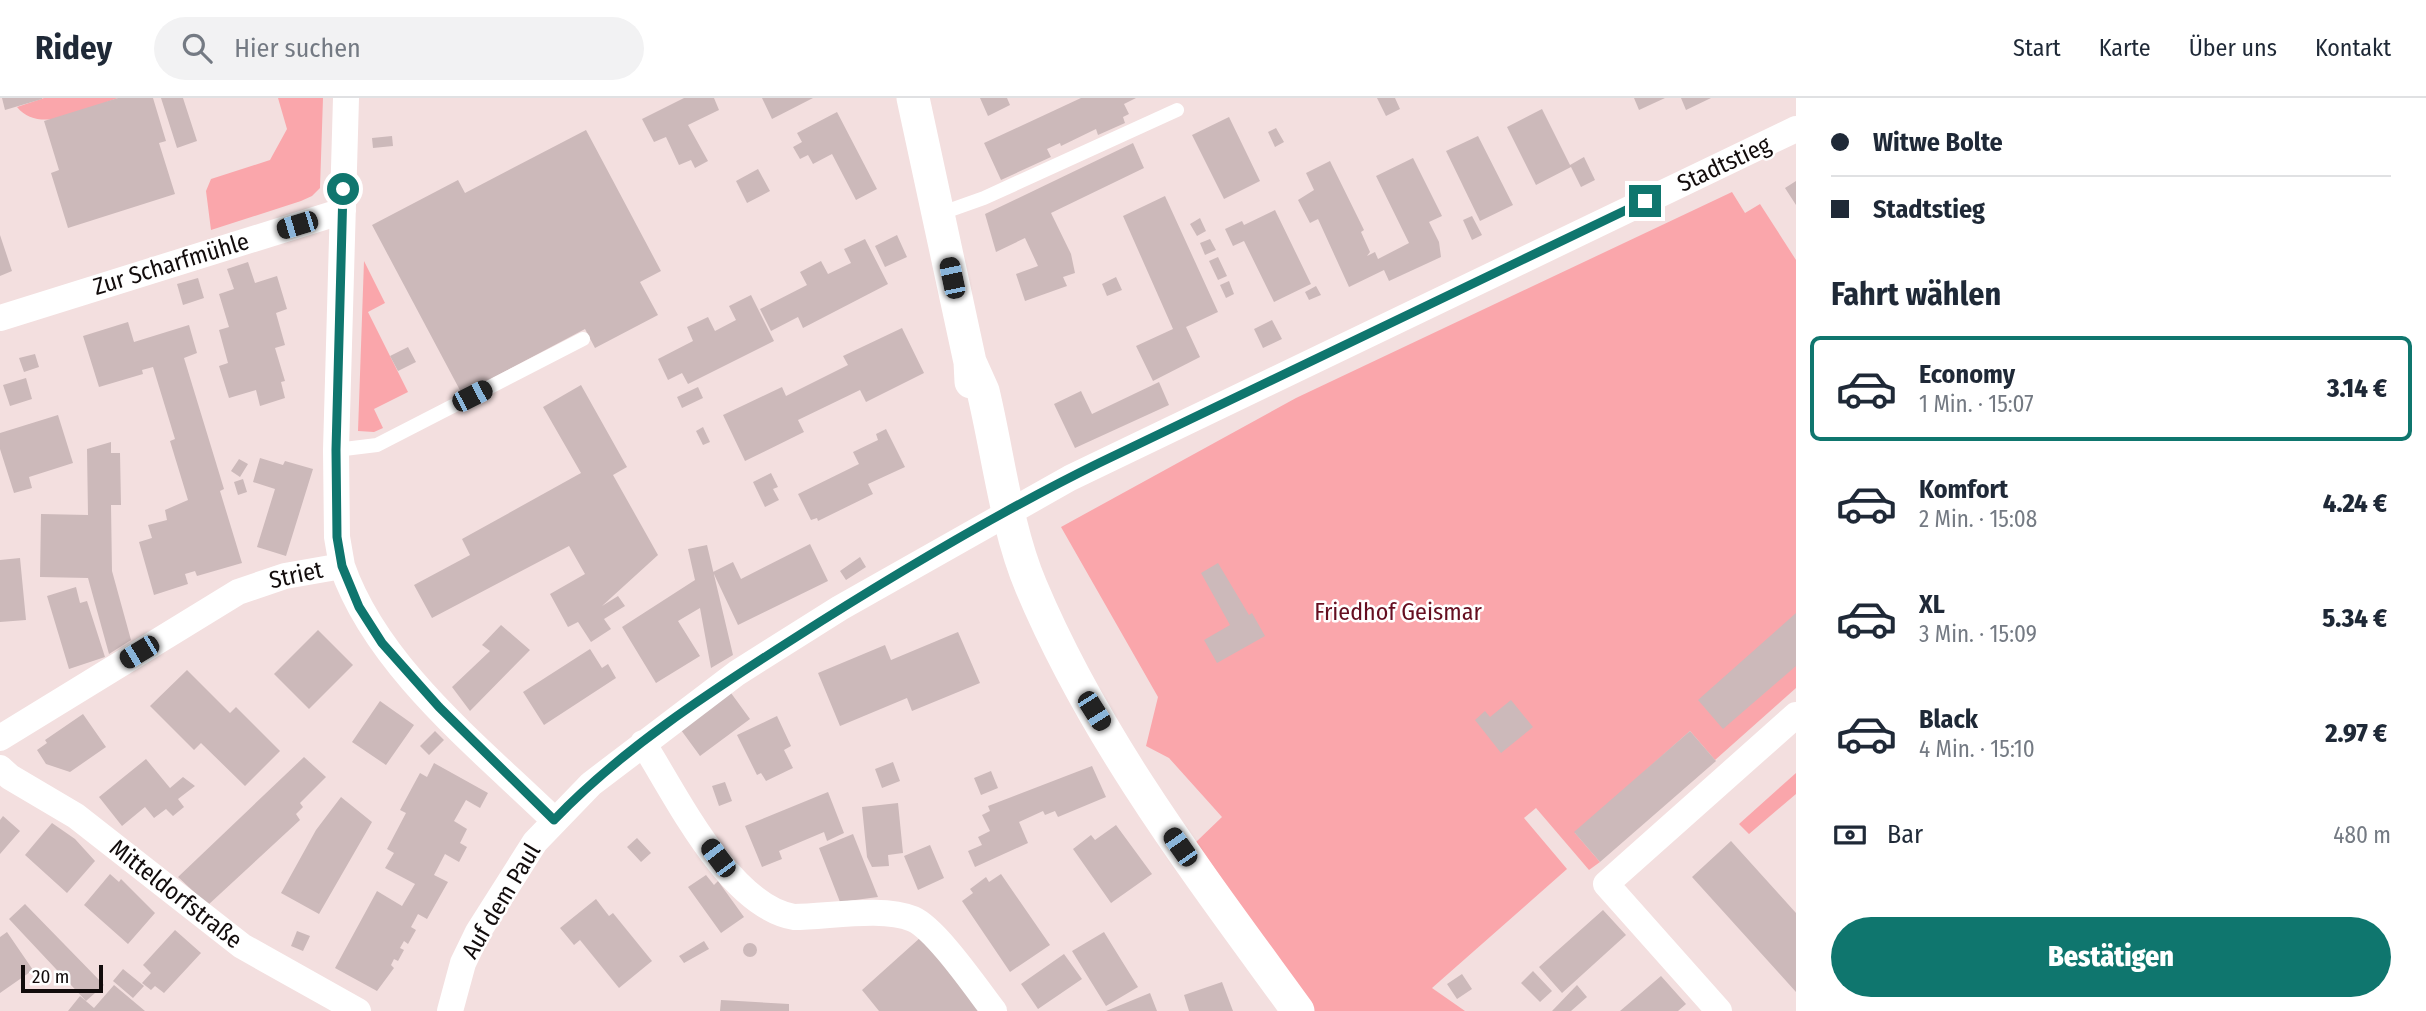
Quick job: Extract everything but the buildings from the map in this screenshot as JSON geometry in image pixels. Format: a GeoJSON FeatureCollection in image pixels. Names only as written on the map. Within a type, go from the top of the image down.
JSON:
{"type":"FeatureCollection","features":[{"type":"Feature","properties":{"kind":"street"},"geometry":{"type":"LineString","coordinates":[[342,566],[337,537],[336,450],[346,98]]}},
{"type":"Feature","properties":{"kind":"street"},"geometry":{"type":"LineString","coordinates":[[913,98],[970,362],[983,391],[999,516],[1087,700],[1166,827],[1298,1011]]}},
{"type":"Feature","properties":{"kind":"street","name":"Stadtstieg"},"geometry":{"type":"LineString","coordinates":[[999,516],[1152,437],[1796,130]]}},
{"type":"Feature","properties":{"kind":"street","name":"Zur Scharfmühle"},"geometry":{"type":"LineString","coordinates":[[0,318],[342,211]]}},
{"type":"Feature","properties":{"kind":"street","name":"Auf dem Paul"},"geometry":{"type":"LineString","coordinates":[[450,1011],[463,963],[478,932],[535,842],[592,784],[737,673],[840,608],[999,516]]}},
{"type":"Feature","properties":{"kind":"street","name":"Striet"},"geometry":{"type":"LineString","coordinates":[[0,738],[239,592],[285,576],[342,566],[359,607],[382,643],[439,707],[554,820]]}},
{"type":"Feature","properties":{"kind":"street"},"geometry":{"type":"LineString","coordinates":[[1719,1011],[1606,884],[1796,715]]}},
{"type":"Feature","properties":{"kind":"street"},"geometry":{"type":"LineString","coordinates":[[643,743],[707,844],[729,873],[756,899],[783,915],[794,917],[887,915],[915,919],[936,938],[994,1011]]}},
{"type":"Feature","properties":{"kind":"street","name":"Mitteldorfstraße"},"geometry":{"type":"LineString","coordinates":[[0,768],[10,777],[76,816],[242,946],[358,1011]]}},
{"type":"Feature","properties":{"kind":"lane"},"geometry":{"type":"LineString","coordinates":[[939,214],[984,198],[1177,110]]}},
{"type":"Feature","properties":{"kind":"lane"},"geometry":{"type":"LineString","coordinates":[[336,450],[377,445],[583,339]]}},
{"type":"Feature","properties":{"kind":"green space"},"geometry":{"type":"Polygon","coordinates":[[[44,98],[118,98],[66,117],[52,119],[27,115],[17,107],[44,98]]]}},
{"type":"Feature","properties":{"kind":"green space"},"geometry":{"type":"Polygon","coordinates":[[[278,98],[323,98],[320,188],[301,201],[211,230],[206,191],[211,179],[270,160],[287,129],[278,98]]]}},
{"type":"Feature","properties":{"kind":"green space","name":"Friedhof Geismar"},"geometry":{"type":"Polygon","coordinates":[[[1732,192],[1745,213],[1760,204],[1796,260],[1796,688],[1715,760],[1690,731],[1575,833],[1600,862],[1589,870],[1536,808],[1524,818],[1567,869],[1432,988],[1465,1011],[1314,1011],[1196,842],[1222,817],[1169,758],[1146,746],[1158,697],[1061,527],[1296,398],[1732,192]]]}},
{"type":"Feature","properties":{"kind":"green space"},"geometry":{"type":"Polygon","coordinates":[[[364,261],[385,303],[368,312],[408,392],[374,409],[383,428],[374,432],[358,431],[364,261]]]}},
{"type":"Feature","properties":{"kind":"green space"},"geometry":{"type":"Polygon","coordinates":[[[1796,773],[1796,794],[1749,834],[1739,824],[1796,773]]]}},
{"type":"Feature","properties":{"kind":"route"},"geometry":{"type":"LineString","coordinates":[[343,189],[336,450],[337,537],[342,566],[359,607],[382,643],[439,707],[554,820],[571,802],[628,755],[737,673],[840,608],[1010,510],[1099,463],[1645,201]]}}]}
